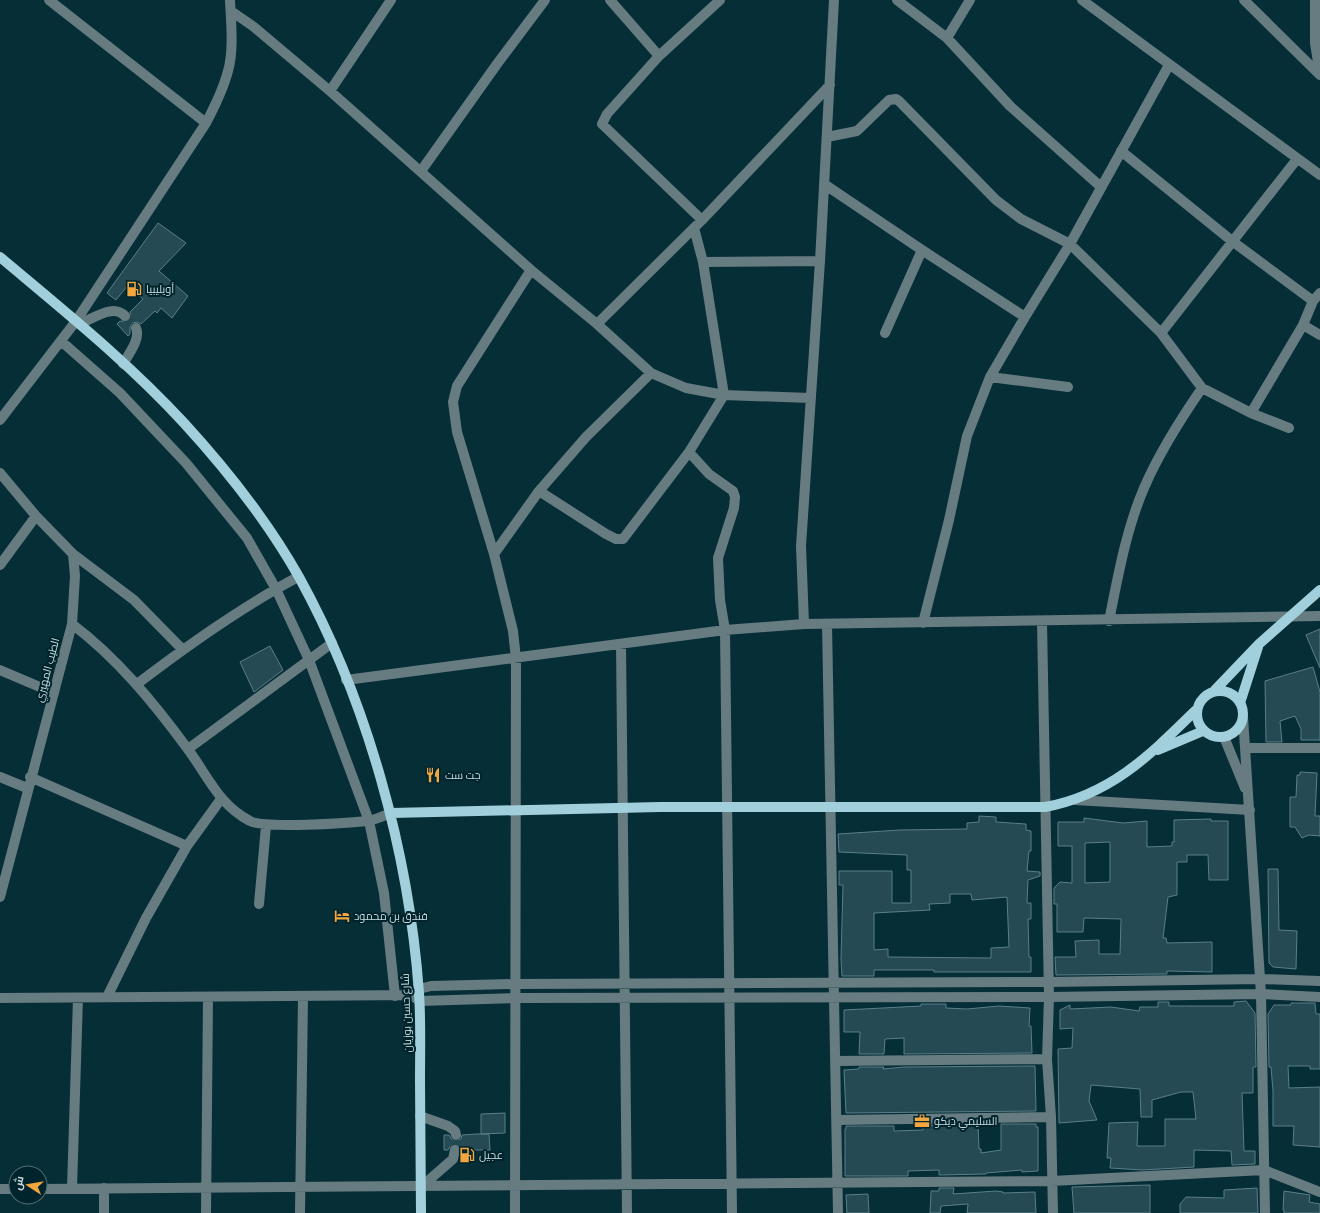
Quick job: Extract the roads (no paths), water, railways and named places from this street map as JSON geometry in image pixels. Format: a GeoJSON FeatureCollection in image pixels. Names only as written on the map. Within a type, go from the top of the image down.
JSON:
{"type":"FeatureCollection","features":[{"type":"Feature","properties":{"kind":"main road","name":"شارع حسين بوزيان"},"geometry":{"type":"LineString","coordinates":[[0,256],[78,323],[183,422],[227,474],[266,526],[298,577],[332,643],[370,743],[391,813],[407,894],[417,995],[421,1213]]}},
{"type":"Feature","properties":{"kind":"main road"},"geometry":{"type":"LineString","coordinates":[[391,813],[516,809],[623,809],[660,807],[1045,807],[1074,800],[1094,792],[1134,768],[1152,753],[1196,710],[1203,697],[1215,690],[1259,644],[1320,590]]}},
{"type":"Feature","properties":{"kind":"main road"},"geometry":{"type":"LineString","coordinates":[[1196,710],[1199,725],[1203,731],[1216,737],[1224,737],[1236,730],[1243,717],[1240,702],[1259,644]]}},
{"type":"Feature","properties":{"kind":"main road"},"geometry":{"type":"LineString","coordinates":[[1215,690],[1230,692],[1240,702]]}},
{"type":"Feature","properties":{"kind":"main road"},"geometry":{"type":"LineString","coordinates":[[1152,753],[1203,731]]}},
{"type":"Feature","properties":{"kind":"street"},"geometry":{"type":"LineString","coordinates":[[49,0],[206,123]]}},
{"type":"Feature","properties":{"kind":"street"},"geometry":{"type":"LineString","coordinates":[[0,420],[61,341],[78,323],[206,123],[217,103],[228,71],[231,11],[230,0]]}},
{"type":"Feature","properties":{"kind":"street"},"geometry":{"type":"LineString","coordinates":[[330,91],[391,0]]}},
{"type":"Feature","properties":{"kind":"street"},"geometry":{"type":"LineString","coordinates":[[421,170],[545,0]]}},
{"type":"Feature","properties":{"kind":"street"},"geometry":{"type":"LineString","coordinates":[[610,0],[659,56]]}},
{"type":"Feature","properties":{"kind":"street"},"geometry":{"type":"LineString","coordinates":[[702,220],[602,124],[607,114],[659,56],[720,0]]}},
{"type":"Feature","properties":{"kind":"street"},"geometry":{"type":"LineString","coordinates":[[804,624],[801,546],[820,261],[834,0]]}},
{"type":"Feature","properties":{"kind":"street"},"geometry":{"type":"LineString","coordinates":[[897,0],[946,38],[1010,106],[1101,187]]}},
{"type":"Feature","properties":{"kind":"street"},"geometry":{"type":"LineString","coordinates":[[946,38],[970,0]]}},
{"type":"Feature","properties":{"kind":"street"},"geometry":{"type":"LineString","coordinates":[[1082,0],[1320,175]]}},
{"type":"Feature","properties":{"kind":"street"},"geometry":{"type":"LineString","coordinates":[[1244,0],[1320,75]]}},
{"type":"Feature","properties":{"kind":"street"},"geometry":{"type":"LineString","coordinates":[[1315,0],[1320,75]]}},
{"type":"Feature","properties":{"kind":"street"},"geometry":{"type":"LineString","coordinates":[[231,11],[254,27],[330,91],[421,170],[531,270],[597,324],[651,372],[686,388],[724,395],[811,398]]}},
{"type":"Feature","properties":{"kind":"street"},"geometry":{"type":"LineString","coordinates":[[923,623],[950,520],[967,436],[990,377],[1070,244],[1169,65]]}},
{"type":"Feature","properties":{"kind":"street"},"geometry":{"type":"LineString","coordinates":[[597,324],[702,220],[830,85]]}},
{"type":"Feature","properties":{"kind":"street"},"geometry":{"type":"LineString","coordinates":[[827,137],[857,131],[890,100],[896,99],[996,200],[1021,219],[1070,244],[1160,333],[1202,388],[1251,413],[1289,428]]}},
{"type":"Feature","properties":{"kind":"street"},"geometry":{"type":"LineString","coordinates":[[1121,151],[1232,241],[1313,301]]}},
{"type":"Feature","properties":{"kind":"street"},"geometry":{"type":"LineString","coordinates":[[1160,333],[1297,159]]}},
{"type":"Feature","properties":{"kind":"street"},"geometry":{"type":"LineString","coordinates":[[824,184],[1025,317]]}},
{"type":"Feature","properties":{"kind":"street"},"geometry":{"type":"LineString","coordinates":[[539,492],[606,534],[620,540],[626,535],[689,452],[724,395],[703,262],[694,228]]}},
{"type":"Feature","properties":{"kind":"street"},"geometry":{"type":"LineString","coordinates":[[885,333],[922,250]]}},
{"type":"Feature","properties":{"kind":"street"},"geometry":{"type":"LineString","coordinates":[[703,262],[820,261]]}},
{"type":"Feature","properties":{"kind":"street"},"geometry":{"type":"LineString","coordinates":[[515,1213],[516,659],[513,631],[494,554],[457,432],[453,402],[456,386],[531,270]]}},
{"type":"Feature","properties":{"kind":"street"},"geometry":{"type":"LineString","coordinates":[[1251,413],[1303,325],[1313,301],[1320,293]]}},
{"type":"Feature","properties":{"kind":"street"},"geometry":{"type":"LineString","coordinates":[[78,323],[113,310],[125,316]]}},
{"type":"Feature","properties":{"kind":"street"},"geometry":{"type":"LineString","coordinates":[[1303,325],[1320,335]]}},
{"type":"Feature","properties":{"kind":"street"},"geometry":{"type":"LineString","coordinates":[[123,364],[136,338],[136,328]]}},
{"type":"Feature","properties":{"kind":"street"},"geometry":{"type":"LineString","coordinates":[[61,341],[120,392],[186,463],[247,538],[276,589],[309,660],[368,820],[384,893],[395,996]]}},
{"type":"Feature","properties":{"kind":"street"},"geometry":{"type":"LineString","coordinates":[[494,554],[539,492],[586,437],[651,372]]}},
{"type":"Feature","properties":{"kind":"street"},"geometry":{"type":"LineString","coordinates":[[990,377],[1068,387]]}},
{"type":"Feature","properties":{"kind":"street"},"geometry":{"type":"LineString","coordinates":[[1109,621],[1122,560],[1134,515],[1144,488],[1182,418],[1202,388]]}},
{"type":"Feature","properties":{"kind":"street"},"geometry":{"type":"LineString","coordinates":[[689,452],[709,474],[733,491],[735,497],[734,508],[718,558],[720,600],[725,630],[732,1213]]}},
{"type":"Feature","properties":{"kind":"street"},"geometry":{"type":"LineString","coordinates":[[0,472],[36,516],[73,554],[134,600],[182,649]]}},
{"type":"Feature","properties":{"kind":"street"},"geometry":{"type":"LineString","coordinates":[[0,565],[36,516]]}},
{"type":"Feature","properties":{"kind":"street","name":"الطيب المهيري"},"geometry":{"type":"LineString","coordinates":[[0,897],[4,864],[54,693],[72,624],[75,576],[73,554]]}},
{"type":"Feature","properties":{"kind":"street"},"geometry":{"type":"LineString","coordinates":[[137,684],[182,649],[276,589],[298,577]]}},
{"type":"Feature","properties":{"kind":"street"},"geometry":{"type":"LineString","coordinates":[[346,680],[516,659],[725,630],[804,624],[1109,621],[1320,616]]}},
{"type":"Feature","properties":{"kind":"street"},"geometry":{"type":"LineString","coordinates":[[1042,622],[1049,982],[1047,1059],[1051,1117],[1053,1213]]}},
{"type":"Feature","properties":{"kind":"street"},"geometry":{"type":"LineString","coordinates":[[72,624],[90,638],[137,684],[188,749],[221,799],[250,822],[266,826],[368,820],[391,813]]}},
{"type":"Feature","properties":{"kind":"street"},"geometry":{"type":"LineString","coordinates":[[827,624],[838,1213]]}},
{"type":"Feature","properties":{"kind":"street"},"geometry":{"type":"LineString","coordinates":[[188,749],[332,643]]}},
{"type":"Feature","properties":{"kind":"street"},"geometry":{"type":"LineString","coordinates":[[621,644],[627,1213]]}},
{"type":"Feature","properties":{"kind":"street"},"geometry":{"type":"LineString","coordinates":[[0,670],[54,693]]}},
{"type":"Feature","properties":{"kind":"street"},"geometry":{"type":"LineString","coordinates":[[1243,717],[1261,979],[1265,1213]]}},
{"type":"Feature","properties":{"kind":"street"},"geometry":{"type":"LineString","coordinates":[[1224,737],[1249,797]]}},
{"type":"Feature","properties":{"kind":"street"},"geometry":{"type":"LineString","coordinates":[[1245,748],[1320,748]]}},
{"type":"Feature","properties":{"kind":"street"},"geometry":{"type":"LineString","coordinates":[[30,777],[186,846]]}},
{"type":"Feature","properties":{"kind":"street"},"geometry":{"type":"LineString","coordinates":[[0,778],[27,788]]}},
{"type":"Feature","properties":{"kind":"street"},"geometry":{"type":"LineString","coordinates":[[107,997],[146,918],[186,846],[221,799]]}},
{"type":"Feature","properties":{"kind":"street"},"geometry":{"type":"LineString","coordinates":[[1074,800],[1250,810]]}},
{"type":"Feature","properties":{"kind":"street"},"geometry":{"type":"LineString","coordinates":[[259,904],[266,826]]}},
{"type":"Feature","properties":{"kind":"street"},"geometry":{"type":"LineString","coordinates":[[417,995],[431,986],[515,984],[624,985],[1261,979],[1320,981]]}},
{"type":"Feature","properties":{"kind":"street"},"geometry":{"type":"LineString","coordinates":[[0,998],[417,995],[515,998],[624,998],[1261,994],[1320,997]]}},
{"type":"Feature","properties":{"kind":"street"},"geometry":{"type":"LineString","coordinates":[[300,1213],[303,996]]}},
{"type":"Feature","properties":{"kind":"street"},"geometry":{"type":"LineString","coordinates":[[206,1213],[208,997]]}},
{"type":"Feature","properties":{"kind":"street"},"geometry":{"type":"LineString","coordinates":[[72,1188],[78,998]]}},
{"type":"Feature","properties":{"kind":"street"},"geometry":{"type":"LineString","coordinates":[[836,1061],[1047,1059]]}},
{"type":"Feature","properties":{"kind":"street"},"geometry":{"type":"LineString","coordinates":[[420,1116],[448,1126],[455,1131],[456,1135]]}},
{"type":"Feature","properties":{"kind":"street"},"geometry":{"type":"LineString","coordinates":[[837,1120],[1051,1117]]}},
{"type":"Feature","properties":{"kind":"street"},"geometry":{"type":"LineString","coordinates":[[421,1187],[453,1159],[455,1150]]}},
{"type":"Feature","properties":{"kind":"street"},"geometry":{"type":"LineString","coordinates":[[48,1189],[1052,1181],[1264,1170],[1320,1192]]}},
{"type":"Feature","properties":{"kind":"street"},"geometry":{"type":"LineString","coordinates":[[104,1188],[104,1213]]}},
{"type":"Feature","properties":{"kind":"tunnel"},"geometry":{"type":"LineString","coordinates":[[125,316],[136,328]]}},
{"type":"Feature","properties":{"kind":"tunnel"},"geometry":{"type":"LineString","coordinates":[[455,1150],[456,1135]]}},
{"type":"Feature","properties":{"kind":"place","name":"أويليبيا"},"geometry":{"type":"Point","coordinates":[134,289]}},
{"type":"Feature","properties":{"kind":"place","name":"جت ست"},"geometry":{"type":"Point","coordinates":[433,775]}},
{"type":"Feature","properties":{"kind":"place","name":"فندق بن محمود"},"geometry":{"type":"Point","coordinates":[342,916]}},
{"type":"Feature","properties":{"kind":"place","name":"السليمي ديكو"},"geometry":{"type":"Point","coordinates":[922,1121]}},
{"type":"Feature","properties":{"kind":"place","name":"عجيل"},"geometry":{"type":"Point","coordinates":[467,1155]}}]}
